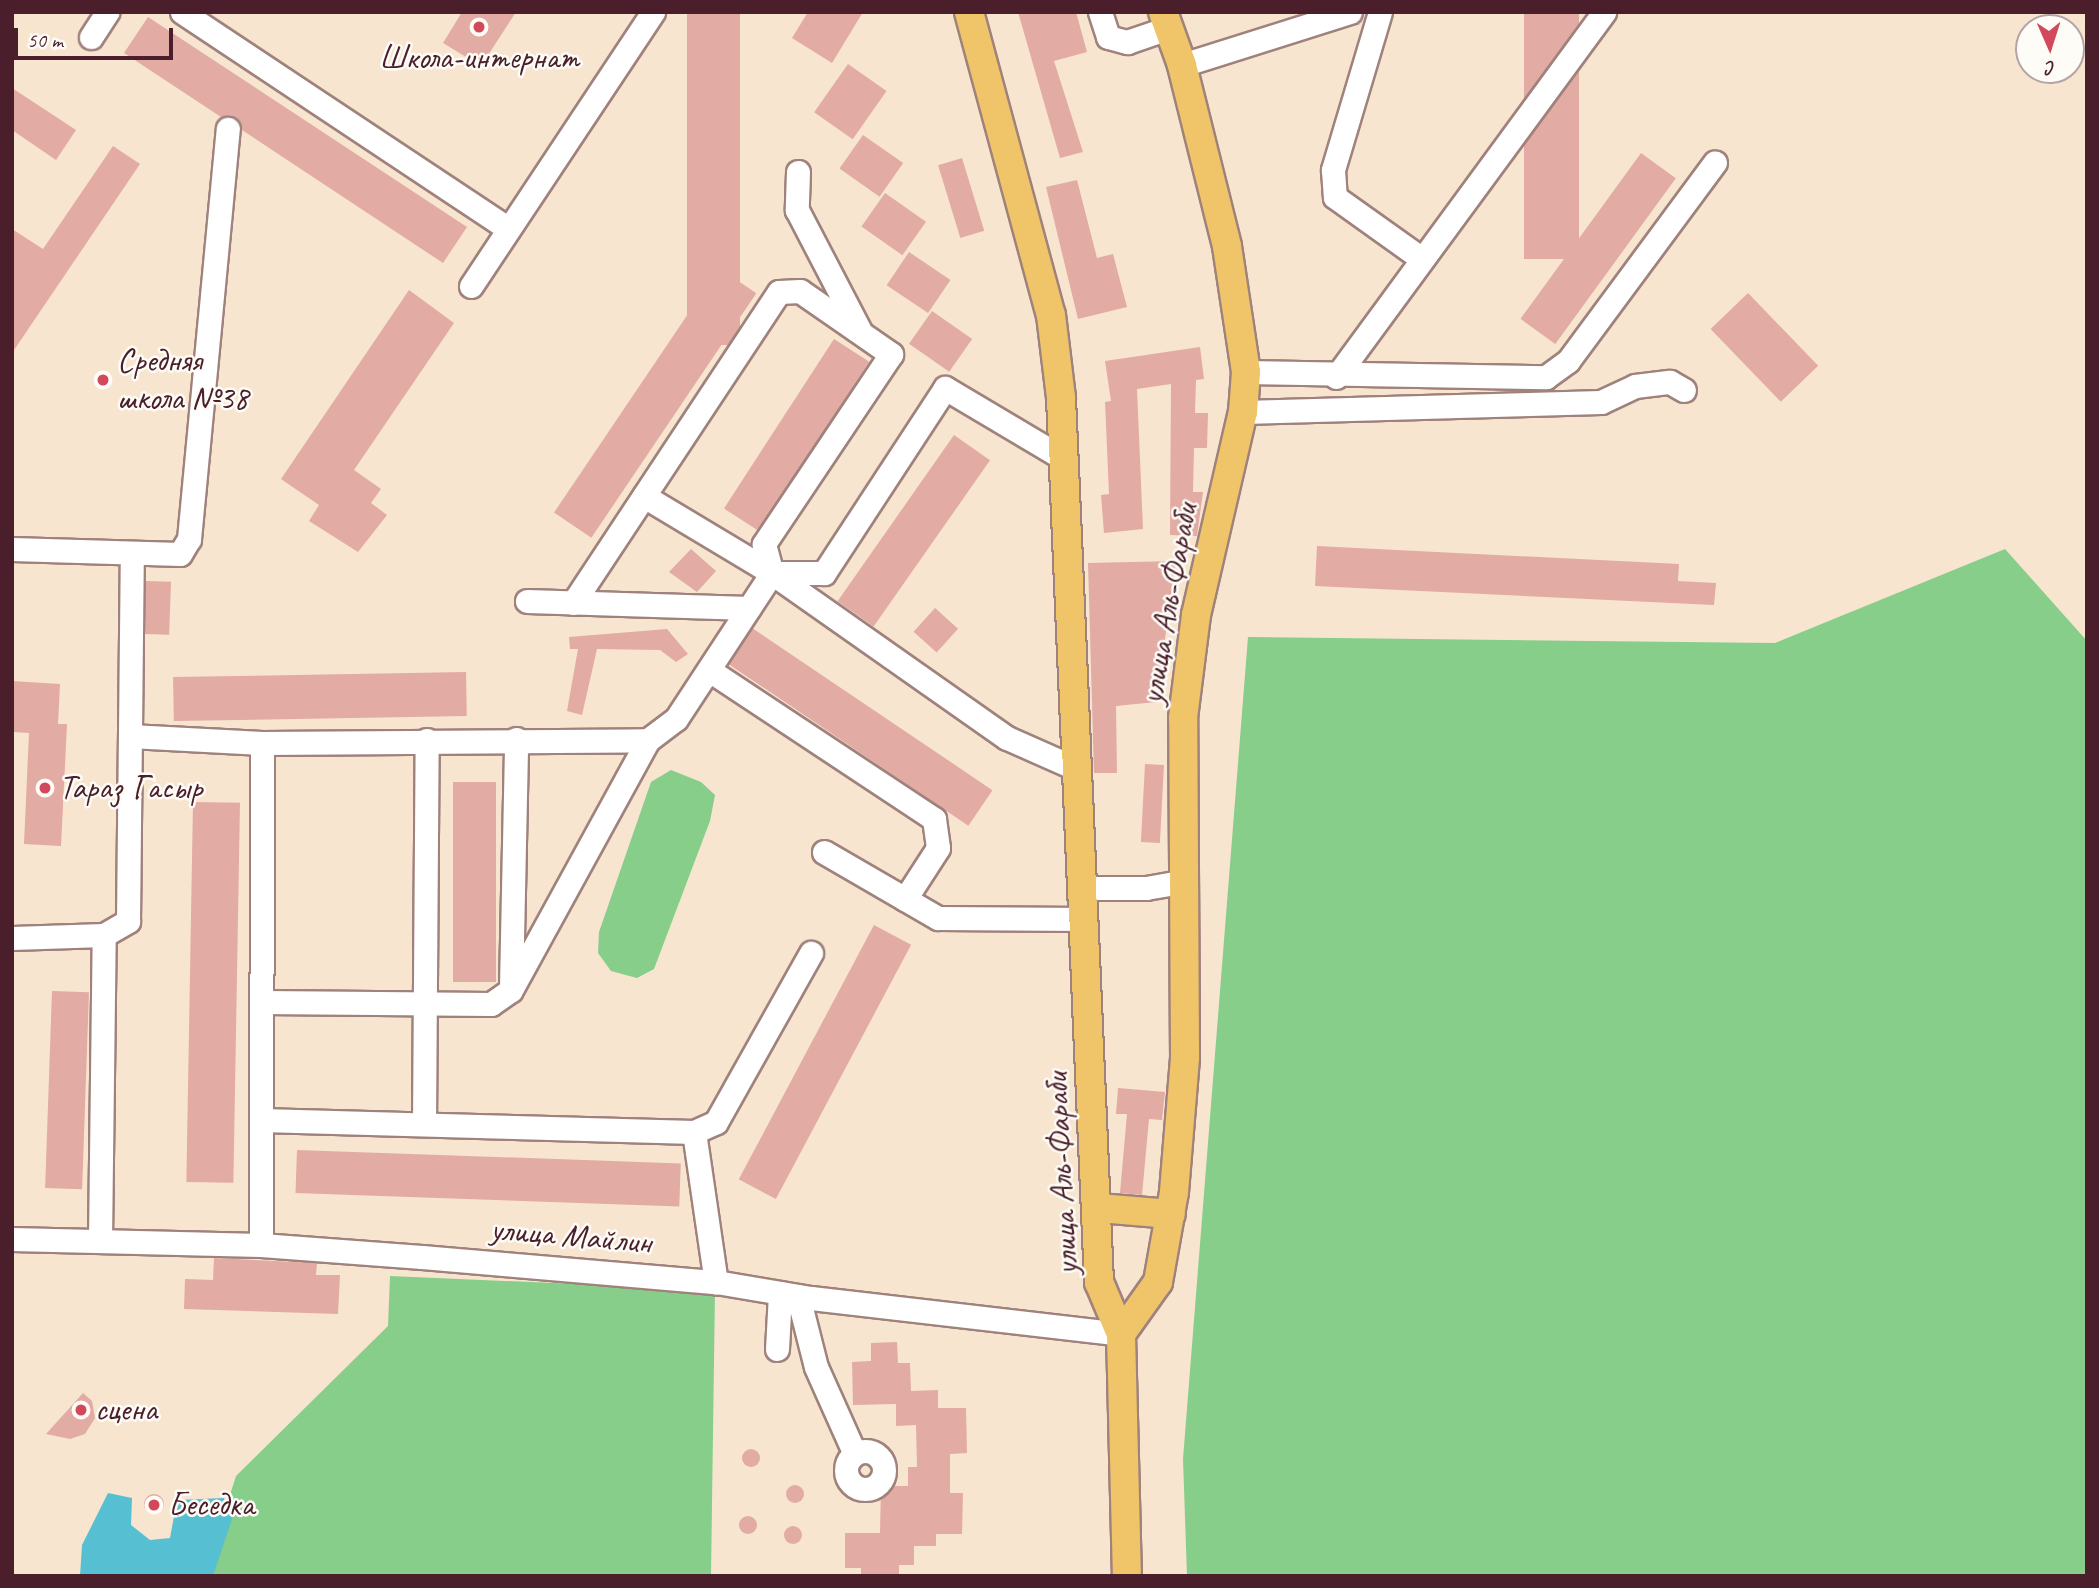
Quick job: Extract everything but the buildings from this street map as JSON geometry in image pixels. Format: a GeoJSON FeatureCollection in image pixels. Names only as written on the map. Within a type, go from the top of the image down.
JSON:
{"type":"FeatureCollection","features":[{"type":"Feature","properties":{"kind":"main road","name":"улица Аль-Фараби"},"geometry":{"type":"LineString","coordinates":[[969,12],[1051,315],[1063,458],[1099,1208],[1099,1282],[1121,1334],[1126,1541],[1130,1576]]}},
{"type":"Feature","properties":{"kind":"main road","name":"улица Аль-Фараби"},"geometry":{"type":"LineString","coordinates":[[1121,1334],[1158,1282],[1171,1214],[1185,1057],[1183,718],[1196,615],[1243,412],[1246,372],[1227,246],[1182,65],[1166,20]]}},
{"type":"Feature","properties":{"kind":"main road"},"geometry":{"type":"LineString","coordinates":[[1099,1208],[1171,1214]]}},
{"type":"Feature","properties":{"kind":"main road"},"geometry":{"type":"LineString","coordinates":[[1117,1576],[1126,1541]]}},
{"type":"Feature","properties":{"kind":"street"},"geometry":{"type":"LineString","coordinates":[[91,37],[107,12]]}},
{"type":"Feature","properties":{"kind":"street"},"geometry":{"type":"LineString","coordinates":[[182,12],[509,229]]}},
{"type":"Feature","properties":{"kind":"street"},"geometry":{"type":"LineString","coordinates":[[471,286],[653,12]]}},
{"type":"Feature","properties":{"kind":"street"},"geometry":{"type":"LineString","coordinates":[[1100,12],[1108,37],[1127,42],[1166,20]]}},
{"type":"Feature","properties":{"kind":"street"},"geometry":{"type":"LineString","coordinates":[[1182,65],[1350,12]]}},
{"type":"Feature","properties":{"kind":"street"},"geometry":{"type":"LineString","coordinates":[[1380,12],[1333,170],[1335,197],[1422,259]]}},
{"type":"Feature","properties":{"kind":"street"},"geometry":{"type":"LineString","coordinates":[[1336,377],[1604,12]]}},
{"type":"Feature","properties":{"kind":"street"},"geometry":{"type":"LineString","coordinates":[[12,549],[132,555],[180,554],[189,539],[228,129]]}},
{"type":"Feature","properties":{"kind":"street"},"geometry":{"type":"LineString","coordinates":[[1246,372],[1336,377],[1546,377],[1567,361],[1716,162]]}},
{"type":"Feature","properties":{"kind":"street"},"geometry":{"type":"LineString","coordinates":[[798,172],[797,210],[862,334]]}},
{"type":"Feature","properties":{"kind":"street"},"geometry":{"type":"LineString","coordinates":[[261,1002],[491,1004],[511,990],[648,740],[676,719],[772,573],[764,544],[891,354],[800,291],[779,292],[573,603]]}},
{"type":"Feature","properties":{"kind":"street"},"geometry":{"type":"LineString","coordinates":[[1243,412],[1601,402],[1635,386],[1670,382],[1684,390]]}},
{"type":"Feature","properties":{"kind":"street"},"geometry":{"type":"LineString","coordinates":[[772,573],[824,573],[945,388],[1063,458]]}},
{"type":"Feature","properties":{"kind":"street"},"geometry":{"type":"LineString","coordinates":[[644,496],[772,573],[1007,738],[1077,769]]}},
{"type":"Feature","properties":{"kind":"street"},"geometry":{"type":"LineString","coordinates":[[12,938],[104,935],[128,921],[132,555]]}},
{"type":"Feature","properties":{"kind":"street"},"geometry":{"type":"LineString","coordinates":[[527,601],[749,608]]}},
{"type":"Feature","properties":{"kind":"street"},"geometry":{"type":"LineString","coordinates":[[709,670],[934,819],[938,848],[905,899]]}},
{"type":"Feature","properties":{"kind":"street"},"geometry":{"type":"LineString","coordinates":[[130,736],[262,743],[648,740]]}},
{"type":"Feature","properties":{"kind":"street"},"geometry":{"type":"LineString","coordinates":[[511,990],[516,739]]}},
{"type":"Feature","properties":{"kind":"street"},"geometry":{"type":"LineString","coordinates":[[424,1124],[427,740]]}},
{"type":"Feature","properties":{"kind":"street"},"geometry":{"type":"LineString","coordinates":[[261,1245],[262,743]]}},
{"type":"Feature","properties":{"kind":"street"},"geometry":{"type":"LineString","coordinates":[[824,852],[938,918],[1085,919]]}},
{"type":"Feature","properties":{"kind":"street"},"geometry":{"type":"LineString","coordinates":[[1083,888],[1146,888],[1185,881]]}},
{"type":"Feature","properties":{"kind":"street"},"geometry":{"type":"LineString","coordinates":[[100,1241],[104,935]]}},
{"type":"Feature","properties":{"kind":"street"},"geometry":{"type":"LineString","coordinates":[[261,1120],[694,1132],[716,1122],[811,953]]}},
{"type":"Feature","properties":{"kind":"street"},"geometry":{"type":"LineString","coordinates":[[694,1132],[716,1282]]}},
{"type":"Feature","properties":{"kind":"street","name":"улица Майлин"},"geometry":{"type":"LineString","coordinates":[[12,1239],[261,1245],[716,1282],[789,1295],[1121,1334]]}},
{"type":"Feature","properties":{"kind":"street"},"geometry":{"type":"LineString","coordinates":[[777,1349],[789,1295]]}},
{"type":"Feature","properties":{"kind":"street"},"geometry":{"type":"LineString","coordinates":[[789,1295],[816,1367],[855,1454]]}},
{"type":"Feature","properties":{"kind":"green space"},"geometry":{"type":"Polygon","coordinates":[[[2005,549],[2087,641],[2087,1576],[1187,1576],[1183,1459],[1248,637],[1775,643],[2005,549]]]}},
{"type":"Feature","properties":{"kind":"green space"},"geometry":{"type":"Polygon","coordinates":[[[671,770],[701,782],[715,795],[710,821],[654,969],[637,978],[611,971],[598,953],[599,932],[651,782],[671,770]]]}},
{"type":"Feature","properties":{"kind":"green space"},"geometry":{"type":"Polygon","coordinates":[[[390,1276],[715,1290],[711,1576],[204,1576],[236,1476],[388,1326],[390,1276]]]}},
{"type":"Feature","properties":{"kind":"water"},"geometry":{"type":"Polygon","coordinates":[[[108,1493],[132,1498],[131,1525],[150,1540],[170,1538],[177,1500],[224,1498],[232,1519],[213,1576],[80,1576],[82,1545],[108,1493]]]}},
{"type":"Feature","properties":{"kind":"place","name":"Школа-интернат"},"geometry":{"type":"Point","coordinates":[479,27]}},
{"type":"Feature","properties":{"kind":"place","name":"Средняя школа №38"},"geometry":{"type":"Point","coordinates":[103,380]}},
{"type":"Feature","properties":{"kind":"place","name":"Тараз Гасыр"},"geometry":{"type":"Point","coordinates":[45,788]}},
{"type":"Feature","properties":{"kind":"place","name":"сцена"},"geometry":{"type":"Point","coordinates":[81,1410]}},
{"type":"Feature","properties":{"kind":"place","name":"Беседка"},"geometry":{"type":"Point","coordinates":[154,1505]}}]}
